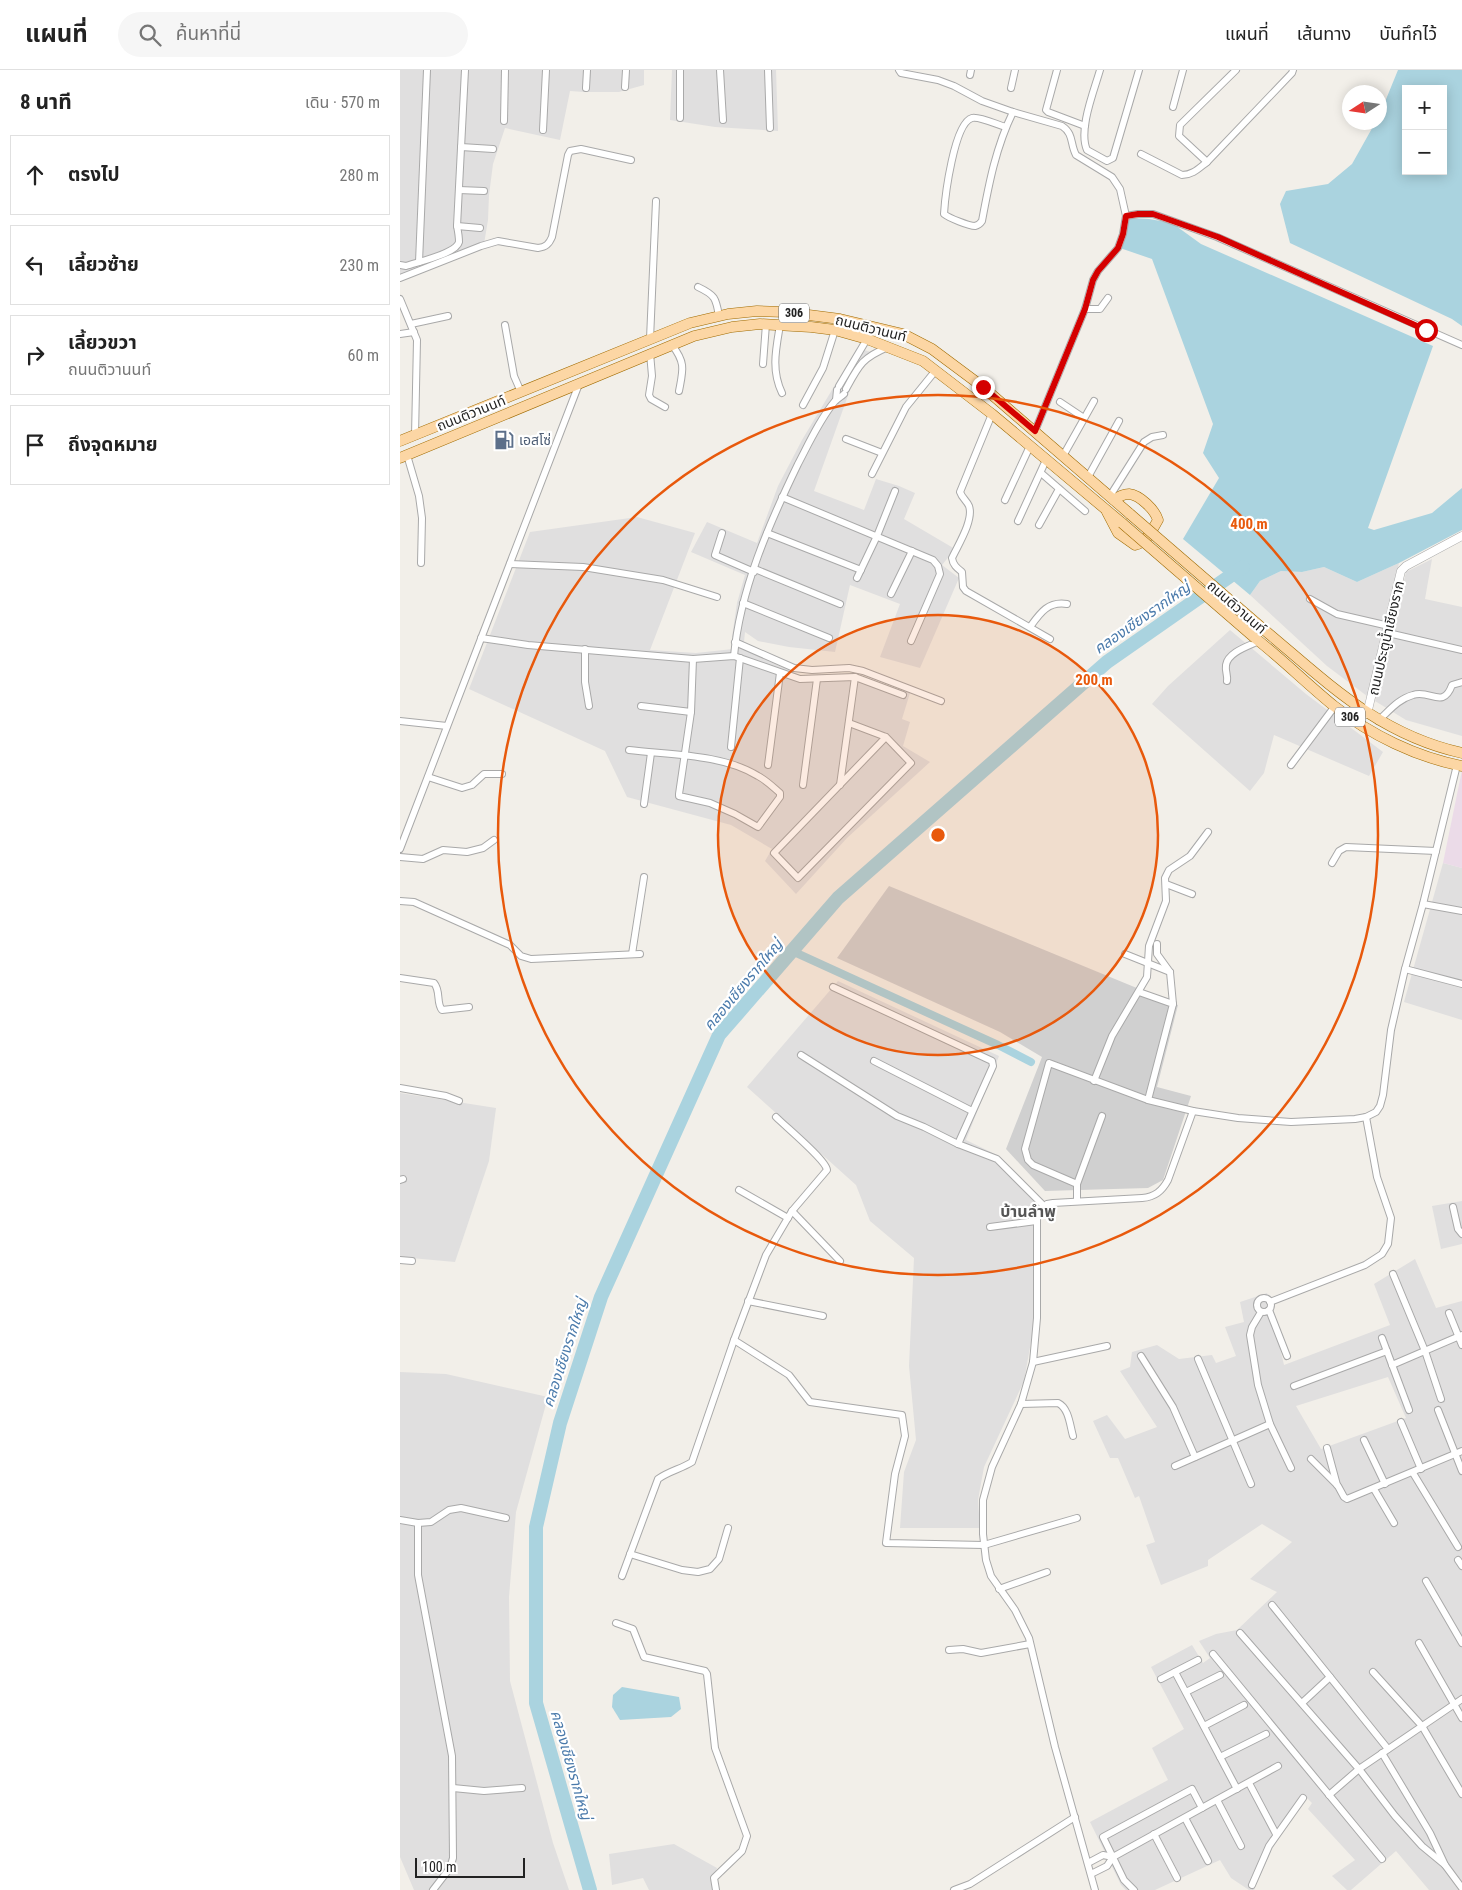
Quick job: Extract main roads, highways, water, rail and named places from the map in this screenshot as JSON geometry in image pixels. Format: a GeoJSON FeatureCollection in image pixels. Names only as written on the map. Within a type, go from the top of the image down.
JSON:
{"type":"FeatureCollection","features":[{"type":"Feature","properties":{"kind":"main road","name":"ถนนติวานนท์"},"geometry":{"type":"LineString","coordinates":[[400,442],[690,323],[719,316],[757,311],[802,314],[866,324],[903,334],[927,346],[953,364],[1035,431],[1262,628],[1367,714],[1414,738],[1462,753]]}},
{"type":"Feature","properties":{"kind":"main road","name":"ถนนติวานนท์"},"geometry":{"type":"LineString","coordinates":[[403,456],[694,336],[732,327],[766,324],[835,330],[867,339],[890,346],[923,361],[936,370],[1106,509],[1335,706],[1374,733],[1394,743],[1459,765]]}},
{"type":"Feature","properties":{"kind":"main road"},"geometry":{"type":"LineString","coordinates":[[1106,509],[1118,533],[1135,545],[1139,544],[1149,535],[1158,520],[1156,515],[1140,499],[1127,494],[1112,498]]}},
{"type":"Feature","properties":{"kind":"water"},"geometry":{"type":"Polygon","coordinates":[[[1398,70],[1462,70],[1462,326],[1452,319],[1290,243],[1280,204],[1286,191],[1328,184],[1352,164],[1371,130],[1387,130],[1387,97],[1398,70]]]}},
{"type":"Feature","properties":{"kind":"water"},"geometry":{"type":"Polygon","coordinates":[[[1129,218],[1172,223],[1201,244],[1433,346],[1368,528],[1374,530],[1432,513],[1462,488],[1462,530],[1399,563],[1357,582],[1324,567],[1302,572],[1281,571],[1260,581],[1250,595],[1183,539],[1219,478],[1203,453],[1213,424],[1152,259],[1120,248],[1129,218]]]}},
{"type":"Feature","properties":{"kind":"water"},"geometry":{"type":"Polygon","coordinates":[[[622,1687],[679,1697],[681,1709],[671,1717],[620,1720],[612,1707],[613,1695],[622,1687]]]}},
{"type":"Feature","properties":{"kind":"waterway","name":"คลองเชียงรากใหญ่"},"geometry":{"type":"LineString","coordinates":[[590,1890],[536,1703],[536,1527],[560,1423],[601,1297],[719,1035],[838,898],[1107,662],[1243,567]]}},
{"type":"Feature","properties":{"kind":"waterway"},"geometry":{"type":"LineString","coordinates":[[792,951],[998,1045],[1031,1062]]}},
{"type":"Feature","properties":{"kind":"place","name":"เอสโซ่"},"geometry":{"type":"Point","coordinates":[504,440]}},
{"type":"Feature","properties":{"kind":"district","name":"บ้านลำพู"},"geometry":{"type":"Point","coordinates":[1028,1211]}}]}
